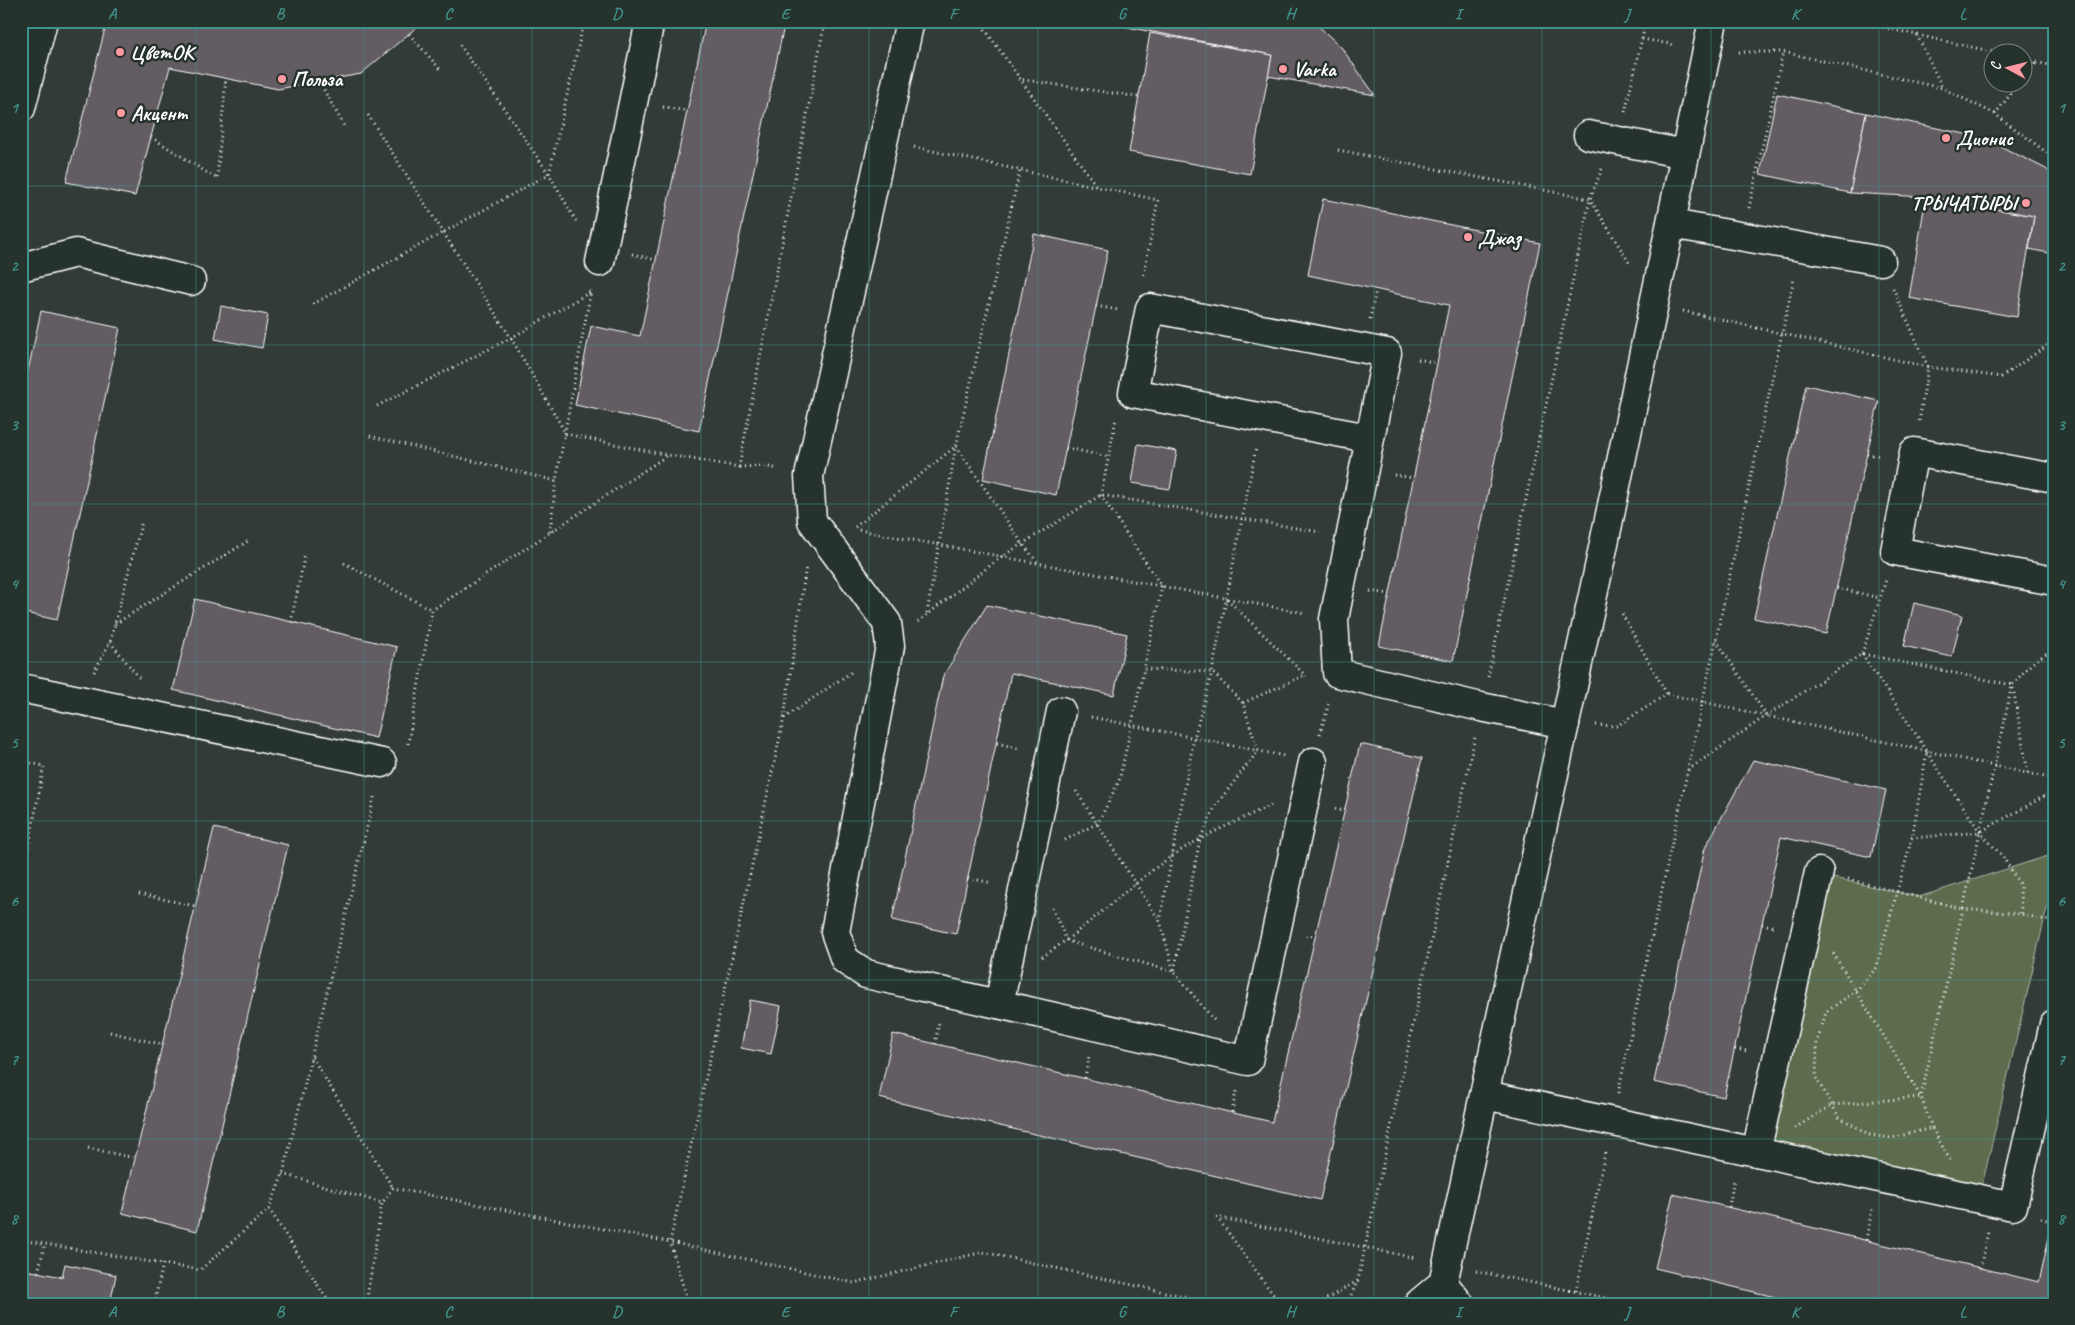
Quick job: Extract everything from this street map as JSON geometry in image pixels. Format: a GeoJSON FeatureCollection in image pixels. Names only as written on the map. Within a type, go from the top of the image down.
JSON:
{"type":"FeatureCollection","features":[{"type":"Feature","properties":{"kind":"lane"},"geometry":{"type":"LineString","coordinates":[[21,108],[43,21]]}},
{"type":"Feature","properties":{"kind":"lane"},"geometry":{"type":"LineString","coordinates":[[600,262],[650,21]]}},
{"type":"Feature","properties":{"kind":"lane"},"geometry":{"type":"LineString","coordinates":[[910,21],[808,476],[812,521],[887,623],[890,646],[835,932],[846,960],[866,974],[1248,1061],[1310,775]]}},
{"type":"Feature","properties":{"kind":"lane"},"geometry":{"type":"LineString","coordinates":[[1418,1304],[1443,1283],[1565,724],[1714,21]]}},
{"type":"Feature","properties":{"kind":"lane"},"geometry":{"type":"LineString","coordinates":[[1588,135],[1685,154]]}},
{"type":"Feature","properties":{"kind":"lane"},"geometry":{"type":"LineString","coordinates":[[1670,224],[1881,261]]}},
{"type":"Feature","properties":{"kind":"lane"},"geometry":{"type":"LineString","coordinates":[[21,267],[76,253],[191,281]]}},
{"type":"Feature","properties":{"kind":"lane"},"geometry":{"type":"LineString","coordinates":[[1368,438],[1132,393],[1150,308],[1386,353],[1348,537],[1334,619],[1337,673],[1481,707],[1565,724]]}},
{"type":"Feature","properties":{"kind":"lane"},"geometry":{"type":"LineString","coordinates":[[2054,478],[1914,452],[1895,551],[2054,581]]}},
{"type":"Feature","properties":{"kind":"lane"},"geometry":{"type":"LineString","coordinates":[[21,688],[382,763]]}},
{"type":"Feature","properties":{"kind":"lane"},"geometry":{"type":"LineString","coordinates":[[999,1004],[1061,711]]}},
{"type":"Feature","properties":{"kind":"lane"},"geometry":{"type":"LineString","coordinates":[[1756,1152],[1819,872]]}},
{"type":"Feature","properties":{"kind":"lane"},"geometry":{"type":"LineString","coordinates":[[1485,1095],[2013,1206],[2054,1024]]}},
{"type":"Feature","properties":{"kind":"lane"},"geometry":{"type":"LineString","coordinates":[[1443,1283],[1460,1304]]}},
{"type":"Feature","properties":{"kind":"path"},"geometry":{"type":"LineString","coordinates":[[313,304],[549,174],[584,21]]}},
{"type":"Feature","properties":{"kind":"path"},"geometry":{"type":"LineString","coordinates":[[739,466],[824,21]]}},
{"type":"Feature","properties":{"kind":"path"},"geometry":{"type":"LineString","coordinates":[[883,141],[1098,188],[1018,79],[979,21]]}},
{"type":"Feature","properties":{"kind":"path"},"geometry":{"type":"LineString","coordinates":[[1854,21],[1982,49]]}},
{"type":"Feature","properties":{"kind":"path"},"geometry":{"type":"LineString","coordinates":[[409,34],[440,70]]}},
{"type":"Feature","properties":{"kind":"path"},"geometry":{"type":"LineString","coordinates":[[1917,35],[1942,88]]}},
{"type":"Feature","properties":{"kind":"path"},"geometry":{"type":"LineString","coordinates":[[1642,39],[1707,51],[1784,52],[1942,88],[1995,114],[2054,158]]}},
{"type":"Feature","properties":{"kind":"path"},"geometry":{"type":"LineString","coordinates":[[460,45],[549,174],[600,262],[591,291],[556,481],[550,533]]}},
{"type":"Feature","properties":{"kind":"path"},"geometry":{"type":"LineString","coordinates":[[1743,237],[1784,52]]}},
{"type":"Feature","properties":{"kind":"path"},"geometry":{"type":"LineString","coordinates":[[2032,61],[2054,66]]}},
{"type":"Feature","properties":{"kind":"path"},"geometry":{"type":"LineString","coordinates":[[2032,68],[2037,62]]}},
{"type":"Feature","properties":{"kind":"path"},"geometry":{"type":"LineString","coordinates":[[151,137],[217,179],[226,78]]}},
{"type":"Feature","properties":{"kind":"path"},"geometry":{"type":"LineString","coordinates":[[1018,79],[1138,97]]}},
{"type":"Feature","properties":{"kind":"path"},"geometry":{"type":"LineString","coordinates":[[320,81],[344,126]]}},
{"type":"Feature","properties":{"kind":"path"},"geometry":{"type":"LineString","coordinates":[[1995,114],[2012,92]]}},
{"type":"Feature","properties":{"kind":"path"},"geometry":{"type":"LineString","coordinates":[[368,115],[510,338],[566,434],[668,455],[739,466],[764,466],[808,476]]}},
{"type":"Feature","properties":{"kind":"path"},"geometry":{"type":"LineString","coordinates":[[1338,150],[1590,199],[1654,304],[1928,367],[2000,377],[2054,340]]}},
{"type":"Feature","properties":{"kind":"path"},"geometry":{"type":"LineString","coordinates":[[1020,170],[956,446],[927,614],[1001,556],[1102,495],[1348,537]]}},
{"type":"Feature","properties":{"kind":"path"},"geometry":{"type":"LineString","coordinates":[[1347,1304],[1358,1280],[1590,199]]}},
{"type":"Feature","properties":{"kind":"path"},"geometry":{"type":"LineString","coordinates":[[1576,1291],[1800,248]]}},
{"type":"Feature","properties":{"kind":"path"},"geometry":{"type":"LineString","coordinates":[[1881,261],[1928,367],[1914,452]]}},
{"type":"Feature","properties":{"kind":"path"},"geometry":{"type":"LineString","coordinates":[[376,406],[510,338],[591,291]]}},
{"type":"Feature","properties":{"kind":"path"},"geometry":{"type":"LineString","coordinates":[[1160,921],[1194,738],[1212,672],[1262,419]]}},
{"type":"Feature","properties":{"kind":"path"},"geometry":{"type":"LineString","coordinates":[[370,436],[556,481]]}},
{"type":"Feature","properties":{"kind":"path"},"geometry":{"type":"LineString","coordinates":[[956,446],[1022,543],[1039,564]]}},
{"type":"Feature","properties":{"kind":"path"},"geometry":{"type":"LineString","coordinates":[[956,446],[852,529],[1334,619]]}},
{"type":"Feature","properties":{"kind":"path"},"geometry":{"type":"LineString","coordinates":[[1066,448],[1109,457]]}},
{"type":"Feature","properties":{"kind":"path"},"geometry":{"type":"LineString","coordinates":[[408,746],[432,610],[668,455]]}},
{"type":"Feature","properties":{"kind":"path"},"geometry":{"type":"LineString","coordinates":[[1030,858],[1098,823],[1119,781],[1162,587],[1102,495]]}},
{"type":"Feature","properties":{"kind":"path"},"geometry":{"type":"LineString","coordinates":[[78,701],[110,642],[142,521]]}},
{"type":"Feature","properties":{"kind":"path"},"geometry":{"type":"LineString","coordinates":[[686,1304],[686,1296],[670,1242],[784,718],[812,521]]}},
{"type":"Feature","properties":{"kind":"path"},"geometry":{"type":"LineString","coordinates":[[115,624],[248,541]]}},
{"type":"Feature","properties":{"kind":"path"},"geometry":{"type":"LineString","coordinates":[[1688,770],[1766,716],[1862,654],[1895,551]]}},
{"type":"Feature","properties":{"kind":"path"},"geometry":{"type":"LineString","coordinates":[[291,622],[305,554]]}},
{"type":"Feature","properties":{"kind":"path"},"geometry":{"type":"LineString","coordinates":[[344,563],[432,610]]}},
{"type":"Feature","properties":{"kind":"path"},"geometry":{"type":"LineString","coordinates":[[1836,588],[1880,598]]}},
{"type":"Feature","properties":{"kind":"path"},"geometry":{"type":"LineString","coordinates":[[1226,598],[1303,676]]}},
{"type":"Feature","properties":{"kind":"path"},"geometry":{"type":"LineString","coordinates":[[1621,612],[1668,694]]}},
{"type":"Feature","properties":{"kind":"path"},"geometry":{"type":"LineString","coordinates":[[1716,640],[1766,716]]}},
{"type":"Feature","properties":{"kind":"path"},"geometry":{"type":"LineString","coordinates":[[1920,1097],[2012,685],[2031,664],[2054,648]]}},
{"type":"Feature","properties":{"kind":"path"},"geometry":{"type":"LineString","coordinates":[[1862,654],[2012,685]]}},
{"type":"Feature","properties":{"kind":"path"},"geometry":{"type":"LineString","coordinates":[[1862,654],[1980,832],[2003,856],[2020,885],[2021,914]]}},
{"type":"Feature","properties":{"kind":"path"},"geometry":{"type":"LineString","coordinates":[[1144,669],[1212,672],[1243,703],[1258,751]]}},
{"type":"Feature","properties":{"kind":"path"},"geometry":{"type":"LineString","coordinates":[[1067,940],[1172,856],[1310,775],[1337,673],[1303,676],[1243,703]]}},
{"type":"Feature","properties":{"kind":"path"},"geometry":{"type":"LineString","coordinates":[[2012,685],[2028,774]]}},
{"type":"Feature","properties":{"kind":"path"},"geometry":{"type":"LineString","coordinates":[[1565,724],[1617,726],[1668,694],[2054,780]]}},
{"type":"Feature","properties":{"kind":"path"},"geometry":{"type":"LineString","coordinates":[[1061,711],[1258,751],[1310,775]]}},
{"type":"Feature","properties":{"kind":"path"},"geometry":{"type":"LineString","coordinates":[[1174,972],[1200,839],[1216,805],[1258,751]]}},
{"type":"Feature","properties":{"kind":"path"},"geometry":{"type":"LineString","coordinates":[[1927,751],[1912,838],[1876,968],[1856,990],[1826,1012],[1817,1043],[1816,1078],[1839,1117],[1870,1135],[1891,1138],[1932,1128]]}},
{"type":"Feature","properties":{"kind":"path"},"geometry":{"type":"LineString","coordinates":[[21,761],[44,766],[21,886]]}},
{"type":"Feature","properties":{"kind":"path"},"geometry":{"type":"LineString","coordinates":[[21,1240],[200,1270],[269,1210],[283,1174],[382,763]]}},
{"type":"Feature","properties":{"kind":"path"},"geometry":{"type":"LineString","coordinates":[[1912,838],[1980,832],[2054,791]]}},
{"type":"Feature","properties":{"kind":"path"},"geometry":{"type":"LineString","coordinates":[[1098,823],[1160,921],[1174,972],[1217,1024]]}},
{"type":"Feature","properties":{"kind":"path"},"geometry":{"type":"LineString","coordinates":[[1819,872],[1963,908],[2021,914],[2054,922]]}},
{"type":"Feature","properties":{"kind":"path"},"geometry":{"type":"LineString","coordinates":[[139,894],[195,906]]}},
{"type":"Feature","properties":{"kind":"path"},"geometry":{"type":"LineString","coordinates":[[1051,904],[1067,940],[1174,972]]}},
{"type":"Feature","properties":{"kind":"path"},"geometry":{"type":"LineString","coordinates":[[1856,990],[1920,1097],[1932,1128],[1972,1198]]}},
{"type":"Feature","properties":{"kind":"path"},"geometry":{"type":"LineString","coordinates":[[110,1032],[164,1045]]}},
{"type":"Feature","properties":{"kind":"path"},"geometry":{"type":"LineString","coordinates":[[312,1057],[393,1188],[670,1242],[854,1283],[983,1252],[1219,1304]]}},
{"type":"Feature","properties":{"kind":"path"},"geometry":{"type":"LineString","coordinates":[[1756,1152],[1832,1105],[1920,1097]]}},
{"type":"Feature","properties":{"kind":"path"},"geometry":{"type":"LineString","coordinates":[[88,1148],[135,1158]]}},
{"type":"Feature","properties":{"kind":"path"},"geometry":{"type":"LineString","coordinates":[[283,1174],[382,1203]]}},
{"type":"Feature","properties":{"kind":"path"},"geometry":{"type":"LineString","coordinates":[[366,1304],[382,1203],[393,1188]]}},
{"type":"Feature","properties":{"kind":"path"},"geometry":{"type":"LineString","coordinates":[[269,1210],[330,1304]]}},
{"type":"Feature","properties":{"kind":"path"},"geometry":{"type":"LineString","coordinates":[[1216,1217],[1280,1304]]}},
{"type":"Feature","properties":{"kind":"path"},"geometry":{"type":"LineString","coordinates":[[38,1272],[45,1244]]}},
{"type":"Feature","properties":{"kind":"path"},"geometry":{"type":"LineString","coordinates":[[154,1304],[163,1264]]}},
{"type":"Feature","properties":{"kind":"path"},"geometry":{"type":"LineString","coordinates":[[1318,1304],[1358,1280]]}},
{"type":"Feature","properties":{"kind":"green space"},"geometry":{"type":"Polygon","coordinates":[[[2054,854],[2054,878],[1981,1190],[1769,1146],[1829,877],[1919,897],[2054,854]]]}},
{"type":"Feature","properties":{"kind":"building","name":"Акцент"},"geometry":{"type":"Polygon","coordinates":[[[107,21],[424,21],[361,74],[278,89],[170,67],[135,196],[66,182],[107,21]]]}},
{"type":"Feature","properties":{"kind":"building"},"geometry":{"type":"Polygon","coordinates":[[[706,21],[785,21],[699,431],[575,405],[591,326],[640,336],[706,21]]]}},
{"type":"Feature","properties":{"kind":"building"},"geometry":{"type":"Polygon","coordinates":[[[1096,21],[1313,21],[1341,47],[1375,95],[1268,76],[1272,55],[1096,21]]]}},
{"type":"Feature","properties":{"kind":"building"},"geometry":{"type":"Polygon","coordinates":[[[1150,33],[1272,55],[1250,174],[1129,152],[1150,33]]]}},
{"type":"Feature","properties":{"kind":"building"},"geometry":{"type":"Polygon","coordinates":[[[1777,94],[1866,113],[1850,193],[1760,174],[1777,94]]]}},
{"type":"Feature","properties":{"kind":"building"},"geometry":{"type":"Polygon","coordinates":[[[1866,113],[1984,138],[2046,169],[2054,176],[2054,254],[2029,249],[2034,216],[1926,197],[1850,193],[1866,113]]]}},
{"type":"Feature","properties":{"kind":"building"},"geometry":{"type":"Polygon","coordinates":[[[1926,197],[2034,216],[2017,317],[1909,298],[1926,197]]]}},
{"type":"Feature","properties":{"kind":"building"},"geometry":{"type":"Polygon","coordinates":[[[1323,199],[1540,243],[1453,661],[1379,646],[1449,305],[1308,275],[1323,199]]]}},
{"type":"Feature","properties":{"kind":"building"},"geometry":{"type":"Polygon","coordinates":[[[1034,234],[1108,250],[1056,495],[983,479],[1034,234]]]}},
{"type":"Feature","properties":{"kind":"building"},"geometry":{"type":"Polygon","coordinates":[[[221,306],[268,315],[262,348],[215,339],[221,306]]]}},
{"type":"Feature","properties":{"kind":"building"},"geometry":{"type":"Polygon","coordinates":[[[41,311],[120,328],[57,620],[21,612],[21,403],[41,311]]]}},
{"type":"Feature","properties":{"kind":"building"},"geometry":{"type":"Polygon","coordinates":[[[1806,385],[1879,401],[1826,634],[1754,618],[1806,385]]]}},
{"type":"Feature","properties":{"kind":"building"},"geometry":{"type":"Polygon","coordinates":[[[1138,444],[1177,451],[1170,489],[1132,483],[1138,444]]]}},
{"type":"Feature","properties":{"kind":"building"},"geometry":{"type":"Polygon","coordinates":[[[195,599],[397,647],[376,738],[173,690],[195,599]]]}},
{"type":"Feature","properties":{"kind":"building"},"geometry":{"type":"Polygon","coordinates":[[[1914,603],[1962,615],[1952,657],[1904,646],[1914,603]]]}},
{"type":"Feature","properties":{"kind":"building"},"geometry":{"type":"Polygon","coordinates":[[[987,605],[1127,634],[1114,695],[1011,673],[956,934],[892,920],[943,676],[987,605]]]}},
{"type":"Feature","properties":{"kind":"building"},"geometry":{"type":"Polygon","coordinates":[[[1360,744],[1422,758],[1320,1200],[879,1098],[893,1034],[1272,1122],[1360,744]]]}},
{"type":"Feature","properties":{"kind":"building"},"geometry":{"type":"Polygon","coordinates":[[[1753,760],[1886,790],[1871,857],[1781,837],[1724,1097],[1654,1082],[1705,848],[1753,760]]]}},
{"type":"Feature","properties":{"kind":"building"},"geometry":{"type":"Polygon","coordinates":[[[214,828],[288,845],[197,1231],[122,1213],[214,828]]]}},
{"type":"Feature","properties":{"kind":"building"},"geometry":{"type":"Polygon","coordinates":[[[750,1000],[781,1006],[771,1054],[741,1048],[750,1000]]]}},
{"type":"Feature","properties":{"kind":"building"},"geometry":{"type":"Polygon","coordinates":[[[1673,1194],[2039,1282],[2054,1215],[2054,1304],[1804,1304],[1655,1268],[1673,1194]]]}},
{"type":"Feature","properties":{"kind":"building"},"geometry":{"type":"Polygon","coordinates":[[[65,1264],[116,1275],[110,1304],[21,1304],[21,1269],[62,1277],[65,1264]]]}},
{"type":"Feature","properties":{"kind":"place","name":"ЦветОК"},"geometry":{"type":"Point","coordinates":[120,52]}},
{"type":"Feature","properties":{"kind":"place","name":"Varka"},"geometry":{"type":"Point","coordinates":[1283,69]}},
{"type":"Feature","properties":{"kind":"place","name":"Польза"},"geometry":{"type":"Point","coordinates":[282,79]}},
{"type":"Feature","properties":{"kind":"place","name":"Акцент"},"geometry":{"type":"Point","coordinates":[121,113]}},
{"type":"Feature","properties":{"kind":"place","name":"Дионис"},"geometry":{"type":"Point","coordinates":[1946,138]}},
{"type":"Feature","properties":{"kind":"place","name":"ТРЫЧАТЫРЫ"},"geometry":{"type":"Point","coordinates":[2026,203]}},
{"type":"Feature","properties":{"kind":"place","name":"Джаз"},"geometry":{"type":"Point","coordinates":[1468,237]}}]}
